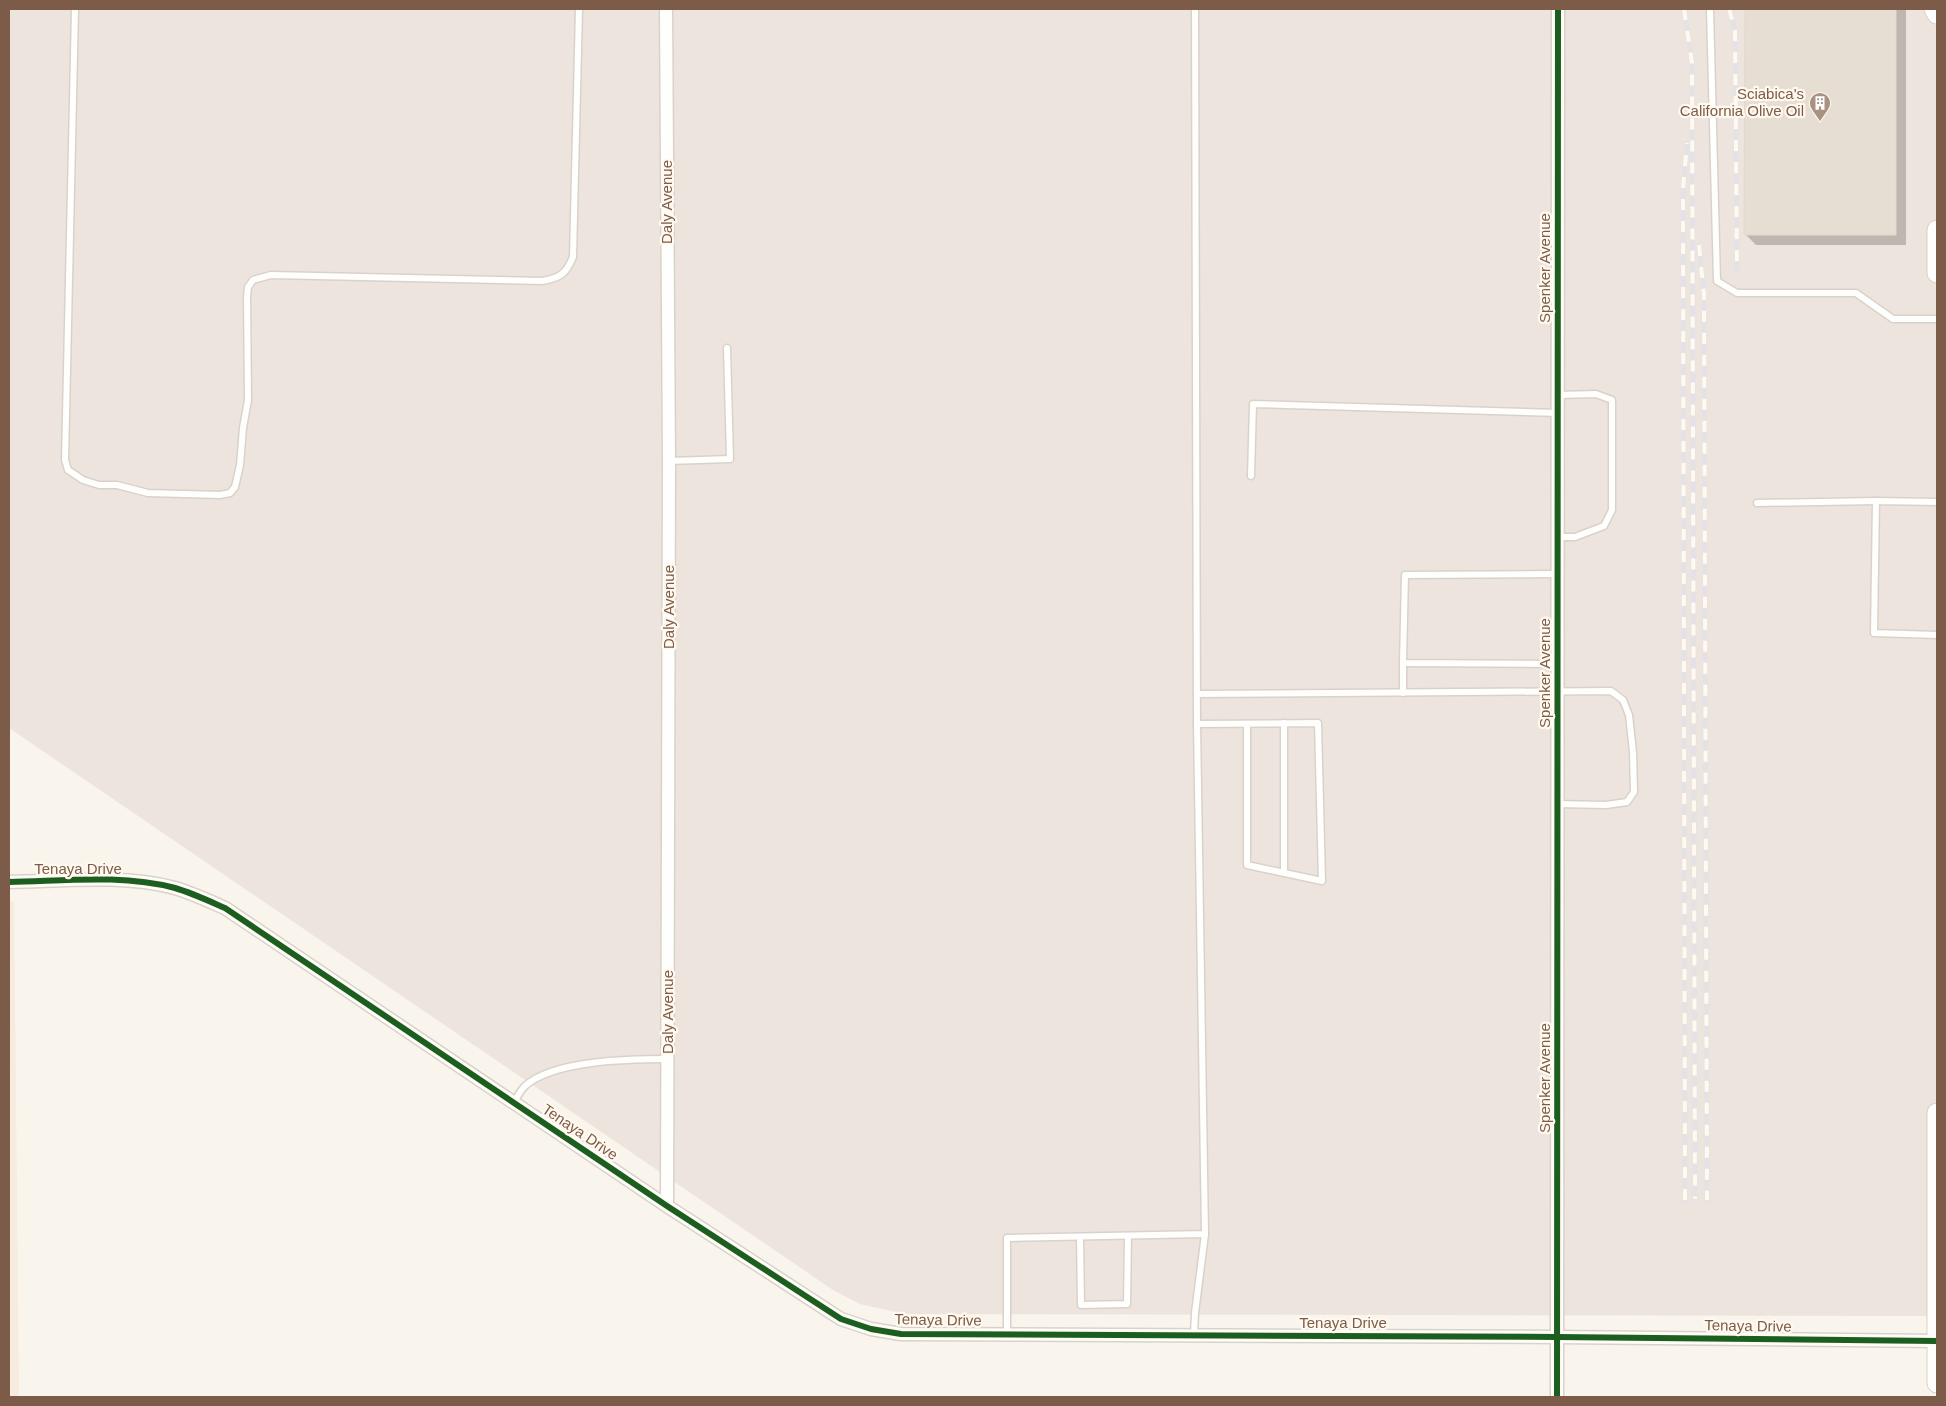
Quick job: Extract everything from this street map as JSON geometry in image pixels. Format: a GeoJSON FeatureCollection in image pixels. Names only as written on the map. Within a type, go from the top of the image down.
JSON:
{"type":"FeatureCollection","features":[{"type":"Feature","properties":{"kind":"main road"},"geometry":{"type":"LineString","coordinates":[[1934,9],[1937,14]]}},
{"type":"Feature","properties":{"kind":"main road"},"geometry":{"type":"LineString","coordinates":[[1937,230],[1937,273]]}},
{"type":"Feature","properties":{"kind":"main road"},"geometry":{"type":"LineString","coordinates":[[1937,1114],[1937,1383]]}},
{"type":"Feature","properties":{"kind":"street","name":"Daly Avenue"},"geometry":{"type":"LineString","coordinates":[[666,9],[669,461],[667,1206]]}},
{"type":"Feature","properties":{"kind":"street","name":"Spenker Avenue"},"geometry":{"type":"LineString","coordinates":[[1557,1397],[1558,9]]}},
{"type":"Feature","properties":{"kind":"street","name":"Tenaya Drive"},"geometry":{"type":"LineString","coordinates":[[9,882],[111,880],[144,882],[176,888],[202,898],[242,919],[667,1206],[841,1319],[871,1329],[901,1334],[1937,1340]]}},
{"type":"Feature","properties":{"kind":"lane"},"geometry":{"type":"LineString","coordinates":[[75,9],[65,460],[68,470],[83,480],[98,485],[117,485],[148,493],[220,496],[230,493],[235,487],[240,465],[243,428],[248,400],[247,296],[248,287],[253,280],[271,276],[542,281],[556,278],[568,270],[573,257],[579,9]]}},
{"type":"Feature","properties":{"kind":"lane"},"geometry":{"type":"LineString","coordinates":[[1194,1335],[1205,1234],[1197,724],[1195,9]]}},
{"type":"Feature","properties":{"kind":"lane"},"geometry":{"type":"LineString","coordinates":[[1710,9],[1717,281],[1737,293],[1856,293],[1893,319],[1937,319]]}},
{"type":"Feature","properties":{"kind":"lane"},"geometry":{"type":"LineString","coordinates":[[669,461],[730,459],[727,348]]}},
{"type":"Feature","properties":{"kind":"lane"},"geometry":{"type":"LineString","coordinates":[[1558,395],[1596,394],[1612,400],[1612,510],[1604,526],[1574,536],[1558,536]]}},
{"type":"Feature","properties":{"kind":"lane"},"geometry":{"type":"LineString","coordinates":[[1252,476],[1253,404],[1558,413]]}},
{"type":"Feature","properties":{"kind":"lane"},"geometry":{"type":"LineString","coordinates":[[1876,501],[1874,633],[1937,635]]}},
{"type":"Feature","properties":{"kind":"lane"},"geometry":{"type":"LineString","coordinates":[[1757,503],[1937,502]]}},
{"type":"Feature","properties":{"kind":"lane"},"geometry":{"type":"LineString","coordinates":[[1403,693],[1405,575],[1558,574]]}},
{"type":"Feature","properties":{"kind":"lane"},"geometry":{"type":"LineString","coordinates":[[1404,663],[1558,664]]}},
{"type":"Feature","properties":{"kind":"lane"},"geometry":{"type":"LineString","coordinates":[[1197,694],[1558,693],[1611,691],[1623,700],[1629,715],[1633,752],[1634,792],[1627,802],[1606,805],[1557,804]]}},
{"type":"Feature","properties":{"kind":"lane"},"geometry":{"type":"LineString","coordinates":[[1284,723],[1284,873]]}},
{"type":"Feature","properties":{"kind":"lane"},"geometry":{"type":"LineString","coordinates":[[1197,724],[1318,723],[1322,881],[1247,865],[1247,724]]}},
{"type":"Feature","properties":{"kind":"lane"},"geometry":{"type":"LineString","coordinates":[[514,1102],[524,1086],[547,1073],[570,1067],[628,1059],[668,1059]]}},
{"type":"Feature","properties":{"kind":"lane"},"geometry":{"type":"LineString","coordinates":[[1007,1334],[1007,1238],[1205,1234]]}},
{"type":"Feature","properties":{"kind":"lane"},"geometry":{"type":"LineString","coordinates":[[1080,1237],[1081,1305],[1127,1304],[1128,1236]]}},
{"type":"Feature","properties":{"kind":"shaded area"},"geometry":{"type":"Polygon","coordinates":[[[9,9],[1937,9],[1937,1316],[904,1314],[860,1304],[833,1290],[9,728],[9,9]]]}},
{"type":"Feature","properties":{"kind":"shaded area"},"geometry":{"type":"Polygon","coordinates":[[[9,901],[14,901],[19,1397],[9,1397],[9,901]]]}},
{"type":"Feature","properties":{"kind":"building","name":"Sciabica's California Olive Oil"},"geometry":{"type":"Polygon","coordinates":[[[1745,9],[1896,9],[1896,235],[1744,235],[1745,9]]]}},
{"type":"Feature","properties":{"kind":"railway"},"geometry":{"type":"LineString","coordinates":[[1684,9],[1692,63],[1695,1199]]}},
{"type":"Feature","properties":{"kind":"railway"},"geometry":{"type":"LineString","coordinates":[[1729,9],[1735,29],[1737,271]]}},
{"type":"Feature","properties":{"kind":"railway"},"geometry":{"type":"LineString","coordinates":[[1685,1200],[1683,189],[1687,143]]}},
{"type":"Feature","properties":{"kind":"railway"},"geometry":{"type":"LineString","coordinates":[[1699,245],[1704,295],[1707,1200]]}},
{"type":"Feature","properties":{"kind":"cycle path"},"geometry":{"type":"LineString","coordinates":[[1557,1397],[1558,9]]}},
{"type":"Feature","properties":{"kind":"cycle path"},"geometry":{"type":"LineString","coordinates":[[9,882],[92,879],[134,881],[175,888],[225,908],[667,1206],[841,1319],[871,1329],[901,1334],[1937,1341]]}},
{"type":"Feature","properties":{"kind":"place","name":"Sciabica's California Olive Oil"},"geometry":{"type":"Point","coordinates":[1820,122]}}]}
